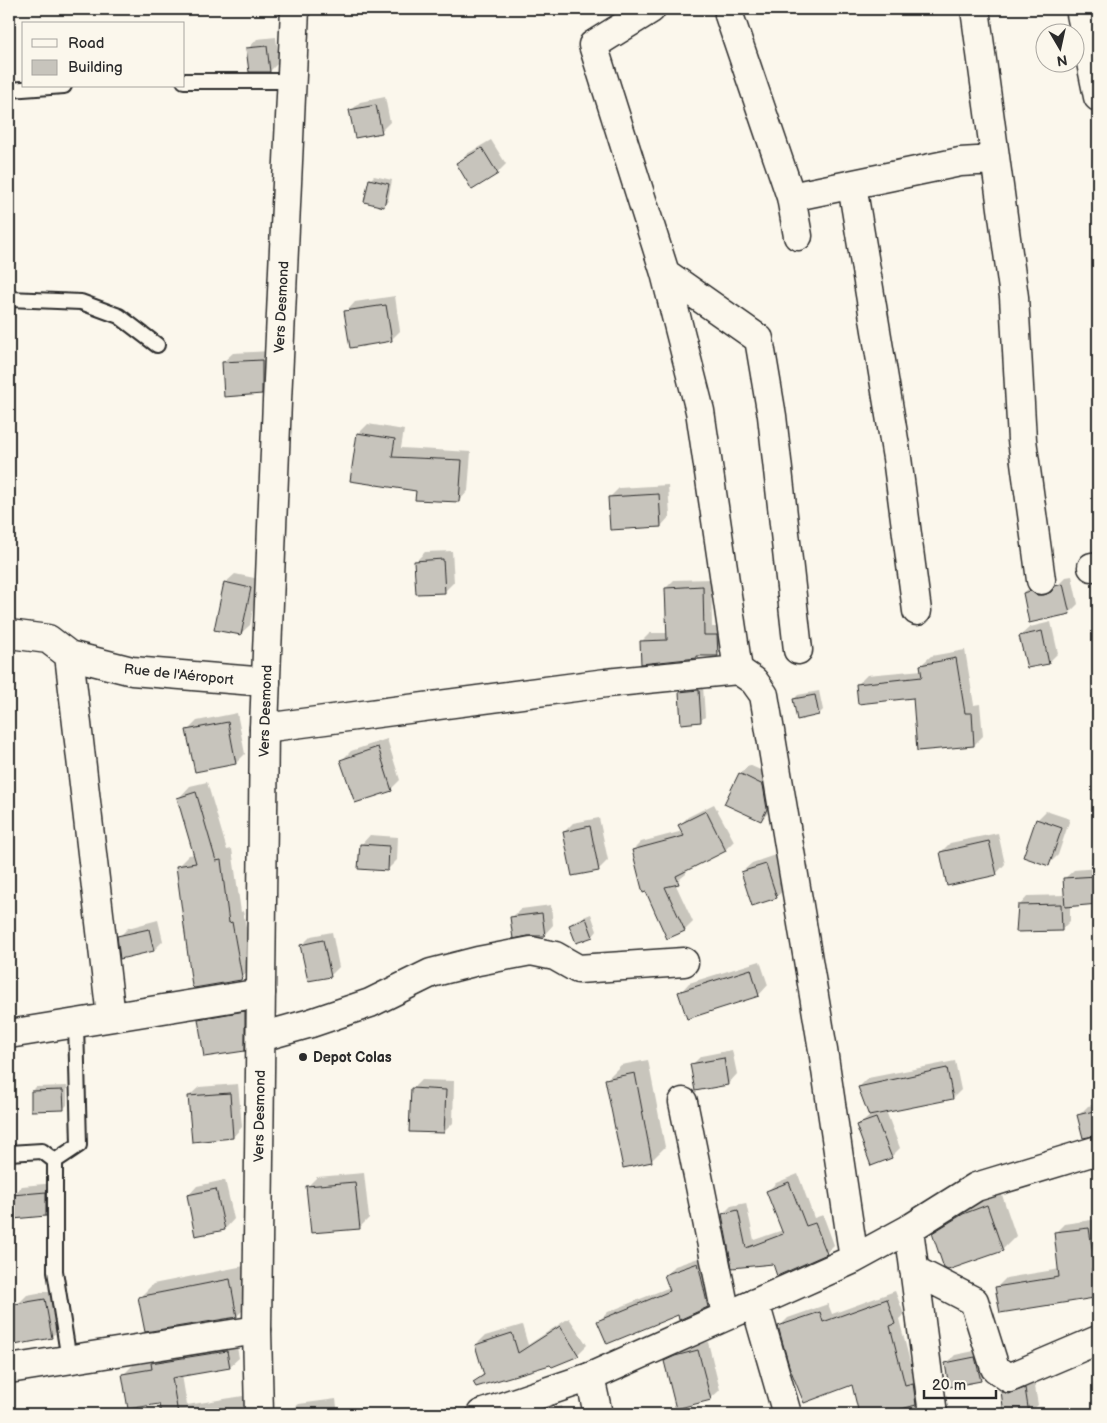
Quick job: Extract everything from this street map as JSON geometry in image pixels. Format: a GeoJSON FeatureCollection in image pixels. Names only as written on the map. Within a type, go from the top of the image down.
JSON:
{"type":"FeatureCollection","features":[{"type":"Feature","properties":{"kind":"street","name":"Vers Desmond"},"geometry":{"type":"LineString","coordinates":[[259,1414],[257,1330],[264,728],[295,9]]}},
{"type":"Feature","properties":{"kind":"street"},"geometry":{"type":"LineString","coordinates":[[651,9],[594,45],[665,272],[700,411],[738,670]]}},
{"type":"Feature","properties":{"kind":"street"},"geometry":{"type":"LineString","coordinates":[[975,9],[1014,297],[1022,440],[1041,580]]}},
{"type":"Feature","properties":{"kind":"street"},"geometry":{"type":"LineString","coordinates":[[1080,9],[1098,97]]}},
{"type":"Feature","properties":{"kind":"street"},"geometry":{"type":"LineString","coordinates":[[729,16],[791,198],[798,236]]}},
{"type":"Feature","properties":{"kind":"street"},"geometry":{"type":"LineString","coordinates":[[791,198],[960,162],[994,160]]}},
{"type":"Feature","properties":{"kind":"street"},"geometry":{"type":"LineString","coordinates":[[852,184],[897,458],[917,611]]}},
{"type":"Feature","properties":{"kind":"street"},"geometry":{"type":"LineString","coordinates":[[665,272],[759,339],[772,416],[798,650]]}},
{"type":"Feature","properties":{"kind":"street","name":"Rue de l'Aéroport"},"geometry":{"type":"LineString","coordinates":[[9,634],[48,639],[69,655],[132,671],[266,682]]}},
{"type":"Feature","properties":{"kind":"street"},"geometry":{"type":"LineString","coordinates":[[69,655],[111,1017]]}},
{"type":"Feature","properties":{"kind":"street"},"geometry":{"type":"LineString","coordinates":[[264,728],[606,683],[738,670],[754,681],[764,695],[823,1050],[854,1259]]}},
{"type":"Feature","properties":{"kind":"street"},"geometry":{"type":"LineString","coordinates":[[260,1037],[311,1023],[370,1003],[431,972],[531,950],[556,956],[578,969],[684,962]]}},
{"type":"Feature","properties":{"kind":"street"},"geometry":{"type":"LineString","coordinates":[[9,1034],[261,992]]}},
{"type":"Feature","properties":{"kind":"street"},"geometry":{"type":"LineString","coordinates":[[683,1102],[726,1316]]}},
{"type":"Feature","properties":{"kind":"street"},"geometry":{"type":"LineString","coordinates":[[480,1414],[590,1377],[854,1259],[909,1229],[976,1187],[1098,1150]]}},
{"type":"Feature","properties":{"kind":"street"},"geometry":{"type":"LineString","coordinates":[[909,1229],[933,1414]]}},
{"type":"Feature","properties":{"kind":"street"},"geometry":{"type":"LineString","coordinates":[[914,1270],[974,1300],[995,1368],[1009,1378],[1098,1340]]}},
{"type":"Feature","properties":{"kind":"street"},"geometry":{"type":"LineString","coordinates":[[754,1303],[787,1414]]}},
{"type":"Feature","properties":{"kind":"street"},"geometry":{"type":"LineString","coordinates":[[9,1369],[257,1330]]}},
{"type":"Feature","properties":{"kind":"street"},"geometry":{"type":"LineString","coordinates":[[590,1377],[598,1414]]}},
{"type":"Feature","properties":{"kind":"lane"},"geometry":{"type":"LineString","coordinates":[[185,81],[292,80]]}},
{"type":"Feature","properties":{"kind":"lane"},"geometry":{"type":"LineString","coordinates":[[9,90],[36,88]]}},
{"type":"Feature","properties":{"kind":"lane"},"geometry":{"type":"LineString","coordinates":[[9,299],[81,302],[119,316],[157,345]]}},
{"type":"Feature","properties":{"kind":"lane"},"geometry":{"type":"LineString","coordinates":[[55,1160],[79,1145],[76,1023]]}},
{"type":"Feature","properties":{"kind":"lane"},"geometry":{"type":"LineString","coordinates":[[9,1153],[42,1151],[55,1160]]}},
{"type":"Feature","properties":{"kind":"lane"},"geometry":{"type":"LineString","coordinates":[[55,1160],[55,1271],[68,1360]]}},
{"type":"Feature","properties":{"kind":"building"},"geometry":{"type":"Polygon","coordinates":[[[267,46],[270,72],[249,72],[246,48],[267,46]]]}},
{"type":"Feature","properties":{"kind":"building"},"geometry":{"type":"Polygon","coordinates":[[[376,105],[382,133],[355,138],[349,110],[376,105]]]}},
{"type":"Feature","properties":{"kind":"building"},"geometry":{"type":"Polygon","coordinates":[[[482,148],[498,174],[472,190],[456,163],[482,148]]]}},
{"type":"Feature","properties":{"kind":"building"},"geometry":{"type":"Polygon","coordinates":[[[369,179],[389,184],[384,207],[364,202],[369,179]]]}},
{"type":"Feature","properties":{"kind":"building"},"geometry":{"type":"Polygon","coordinates":[[[386,305],[392,341],[350,348],[344,311],[386,305]]]}},
{"type":"Feature","properties":{"kind":"building"},"geometry":{"type":"Polygon","coordinates":[[[262,360],[262,394],[224,397],[222,362],[262,360]]]}},
{"type":"Feature","properties":{"kind":"building"},"geometry":{"type":"Polygon","coordinates":[[[357,433],[395,439],[392,457],[462,460],[459,502],[415,500],[416,491],[350,481],[357,433]]]}},
{"type":"Feature","properties":{"kind":"building"},"geometry":{"type":"Polygon","coordinates":[[[659,494],[661,527],[610,530],[608,497],[659,494]]]}},
{"type":"Feature","properties":{"kind":"building"},"geometry":{"type":"Polygon","coordinates":[[[443,559],[445,593],[416,594],[414,561],[443,559]]]}},
{"type":"Feature","properties":{"kind":"building"},"geometry":{"type":"Polygon","coordinates":[[[224,582],[251,588],[241,635],[214,630],[224,582]]]}},
{"type":"Feature","properties":{"kind":"building"},"geometry":{"type":"Polygon","coordinates":[[[1063,584],[1070,614],[1029,623],[1023,593],[1031,591],[1036,595],[1044,595],[1051,592],[1055,586],[1063,584]]]}},
{"type":"Feature","properties":{"kind":"building"},"geometry":{"type":"Polygon","coordinates":[[[703,586],[704,635],[717,635],[718,656],[697,656],[697,658],[641,664],[640,641],[667,640],[665,588],[703,586]]]}},
{"type":"Feature","properties":{"kind":"building"},"geometry":{"type":"Polygon","coordinates":[[[1042,631],[1049,664],[1027,668],[1019,636],[1042,631]]]}},
{"type":"Feature","properties":{"kind":"building"},"geometry":{"type":"Polygon","coordinates":[[[956,658],[965,713],[972,713],[974,746],[917,751],[913,698],[858,704],[856,684],[922,677],[920,665],[956,658]]]}},
{"type":"Feature","properties":{"kind":"building"},"geometry":{"type":"Polygon","coordinates":[[[699,690],[701,722],[681,724],[679,692],[699,690]]]}},
{"type":"Feature","properties":{"kind":"building"},"geometry":{"type":"Polygon","coordinates":[[[815,695],[819,715],[797,720],[793,699],[815,695]]]}},
{"type":"Feature","properties":{"kind":"building"},"geometry":{"type":"Polygon","coordinates":[[[228,722],[236,764],[195,772],[186,730],[228,722]]]}},
{"type":"Feature","properties":{"kind":"building"},"geometry":{"type":"Polygon","coordinates":[[[378,747],[392,791],[355,803],[340,760],[378,747]]]}},
{"type":"Feature","properties":{"kind":"building"},"geometry":{"type":"Polygon","coordinates":[[[739,773],[763,785],[767,809],[761,821],[724,804],[739,773]]]}},
{"type":"Feature","properties":{"kind":"building"},"geometry":{"type":"Polygon","coordinates":[[[196,792],[216,861],[221,860],[229,923],[232,922],[242,977],[241,980],[194,988],[192,986],[176,866],[196,863],[177,798],[196,792]]]}},
{"type":"Feature","properties":{"kind":"building"},"geometry":{"type":"Polygon","coordinates":[[[706,811],[726,851],[676,876],[679,884],[665,887],[685,931],[667,939],[646,892],[643,893],[632,850],[684,836],[678,825],[706,811]]]}},
{"type":"Feature","properties":{"kind":"building"},"geometry":{"type":"Polygon","coordinates":[[[1036,819],[1062,828],[1049,866],[1023,857],[1036,819]]]}},
{"type":"Feature","properties":{"kind":"building"},"geometry":{"type":"Polygon","coordinates":[[[590,826],[599,871],[572,876],[563,832],[590,826]]]}},
{"type":"Feature","properties":{"kind":"building"},"geometry":{"type":"Polygon","coordinates":[[[989,841],[997,875],[947,886],[940,852],[989,841]]]}},
{"type":"Feature","properties":{"kind":"building"},"geometry":{"type":"Polygon","coordinates":[[[360,844],[389,846],[388,871],[358,869],[360,844]]]}},
{"type":"Feature","properties":{"kind":"building"},"geometry":{"type":"Polygon","coordinates":[[[766,864],[777,898],[752,906],[741,872],[766,864]]]}},
{"type":"Feature","properties":{"kind":"building"},"geometry":{"type":"Polygon","coordinates":[[[1098,876],[1098,904],[1065,907],[1063,878],[1098,876]]]}},
{"type":"Feature","properties":{"kind":"building"},"geometry":{"type":"Polygon","coordinates":[[[1061,904],[1062,931],[1016,932],[1018,905],[1061,904]]]}},
{"type":"Feature","properties":{"kind":"building"},"geometry":{"type":"Polygon","coordinates":[[[542,913],[545,936],[528,936],[513,939],[510,917],[542,913]]]}},
{"type":"Feature","properties":{"kind":"building"},"geometry":{"type":"Polygon","coordinates":[[[586,918],[593,937],[576,943],[569,925],[586,918]]]}},
{"type":"Feature","properties":{"kind":"building"},"geometry":{"type":"Polygon","coordinates":[[[149,929],[154,951],[120,959],[117,936],[149,929]]]}},
{"type":"Feature","properties":{"kind":"building"},"geometry":{"type":"Polygon","coordinates":[[[323,940],[331,977],[308,981],[300,945],[323,940]]]}},
{"type":"Feature","properties":{"kind":"building"},"geometry":{"type":"Polygon","coordinates":[[[751,969],[759,996],[687,1019],[678,992],[751,969]]]}},
{"type":"Feature","properties":{"kind":"building"},"geometry":{"type":"Polygon","coordinates":[[[245,1011],[245,1051],[204,1057],[198,1019],[245,1011]]]}},
{"type":"Feature","properties":{"kind":"building"},"geometry":{"type":"Polygon","coordinates":[[[724,1058],[728,1085],[695,1091],[690,1064],[724,1058]]]}},
{"type":"Feature","properties":{"kind":"building"},"geometry":{"type":"Polygon","coordinates":[[[947,1068],[953,1099],[869,1116],[858,1087],[947,1068]]]}},
{"type":"Feature","properties":{"kind":"building"},"geometry":{"type":"Polygon","coordinates":[[[635,1073],[652,1162],[623,1168],[605,1079],[635,1073]]]}},
{"type":"Feature","properties":{"kind":"building"},"geometry":{"type":"Polygon","coordinates":[[[411,1088],[446,1090],[444,1133],[409,1132],[411,1088]]]}},
{"type":"Feature","properties":{"kind":"building"},"geometry":{"type":"Polygon","coordinates":[[[63,1090],[64,1110],[31,1111],[31,1091],[63,1090]]]}},
{"type":"Feature","properties":{"kind":"building"},"geometry":{"type":"Polygon","coordinates":[[[230,1093],[233,1138],[192,1142],[188,1096],[230,1093]]]}},
{"type":"Feature","properties":{"kind":"building"},"geometry":{"type":"Polygon","coordinates":[[[1098,1110],[1098,1135],[1083,1138],[1077,1115],[1098,1110]]]}},
{"type":"Feature","properties":{"kind":"building"},"geometry":{"type":"Polygon","coordinates":[[[876,1118],[892,1158],[871,1166],[856,1125],[876,1118]]]}},
{"type":"Feature","properties":{"kind":"building"},"geometry":{"type":"Polygon","coordinates":[[[355,1182],[360,1229],[311,1233],[306,1186],[355,1182]]]}},
{"type":"Feature","properties":{"kind":"building"},"geometry":{"type":"Polygon","coordinates":[[[789,1182],[806,1226],[815,1223],[827,1254],[777,1276],[773,1264],[732,1268],[722,1214],[738,1210],[746,1248],[783,1234],[766,1191],[789,1182]]]}},
{"type":"Feature","properties":{"kind":"building"},"geometry":{"type":"Polygon","coordinates":[[[216,1189],[225,1230],[195,1236],[187,1195],[216,1189]]]}},
{"type":"Feature","properties":{"kind":"building"},"geometry":{"type":"Polygon","coordinates":[[[46,1192],[46,1216],[13,1219],[12,1195],[46,1192]]]}},
{"type":"Feature","properties":{"kind":"building"},"geometry":{"type":"Polygon","coordinates":[[[987,1205],[1003,1251],[948,1270],[944,1268],[932,1233],[963,1214],[987,1205]]]}},
{"type":"Feature","properties":{"kind":"building"},"geometry":{"type":"Polygon","coordinates":[[[1089,1228],[1095,1268],[1092,1268],[1094,1298],[1000,1313],[995,1287],[1059,1277],[1054,1232],[1089,1228]]]}},
{"type":"Feature","properties":{"kind":"building"},"geometry":{"type":"Polygon","coordinates":[[[698,1263],[708,1307],[679,1320],[678,1315],[607,1344],[597,1321],[670,1291],[664,1275],[698,1263]]]}},
{"type":"Feature","properties":{"kind":"building"},"geometry":{"type":"Polygon","coordinates":[[[230,1279],[237,1317],[145,1332],[138,1297],[230,1279]]]}},
{"type":"Feature","properties":{"kind":"building"},"geometry":{"type":"Polygon","coordinates":[[[45,1299],[52,1338],[9,1346],[9,1305],[45,1299]]]}},
{"type":"Feature","properties":{"kind":"building"},"geometry":{"type":"Polygon","coordinates":[[[887,1299],[895,1324],[890,1326],[905,1385],[913,1383],[916,1405],[883,1414],[859,1414],[852,1385],[804,1403],[789,1366],[778,1326],[820,1312],[823,1322],[887,1299]]]}},
{"type":"Feature","properties":{"kind":"building"},"geometry":{"type":"Polygon","coordinates":[[[560,1326],[579,1356],[552,1367],[550,1365],[476,1387],[473,1382],[484,1375],[475,1345],[512,1333],[518,1353],[560,1326]]]}},
{"type":"Feature","properties":{"kind":"building"},"geometry":{"type":"Polygon","coordinates":[[[698,1350],[711,1400],[676,1409],[664,1361],[698,1350]]]}},
{"type":"Feature","properties":{"kind":"building"},"geometry":{"type":"Polygon","coordinates":[[[227,1351],[230,1368],[172,1378],[178,1414],[161,1414],[159,1404],[128,1409],[122,1374],[152,1369],[151,1363],[227,1351]]]}},
{"type":"Feature","properties":{"kind":"building"},"geometry":{"type":"Polygon","coordinates":[[[975,1357],[981,1381],[949,1387],[945,1363],[975,1357]]]}},
{"type":"Feature","properties":{"kind":"building"},"geometry":{"type":"Polygon","coordinates":[[[1025,1388],[1029,1414],[1004,1414],[1001,1391],[1008,1394],[1025,1388]]]}},
{"type":"Feature","properties":{"kind":"place","name":"Depot Colas"},"geometry":{"type":"Point","coordinates":[303,1057]}}]}
